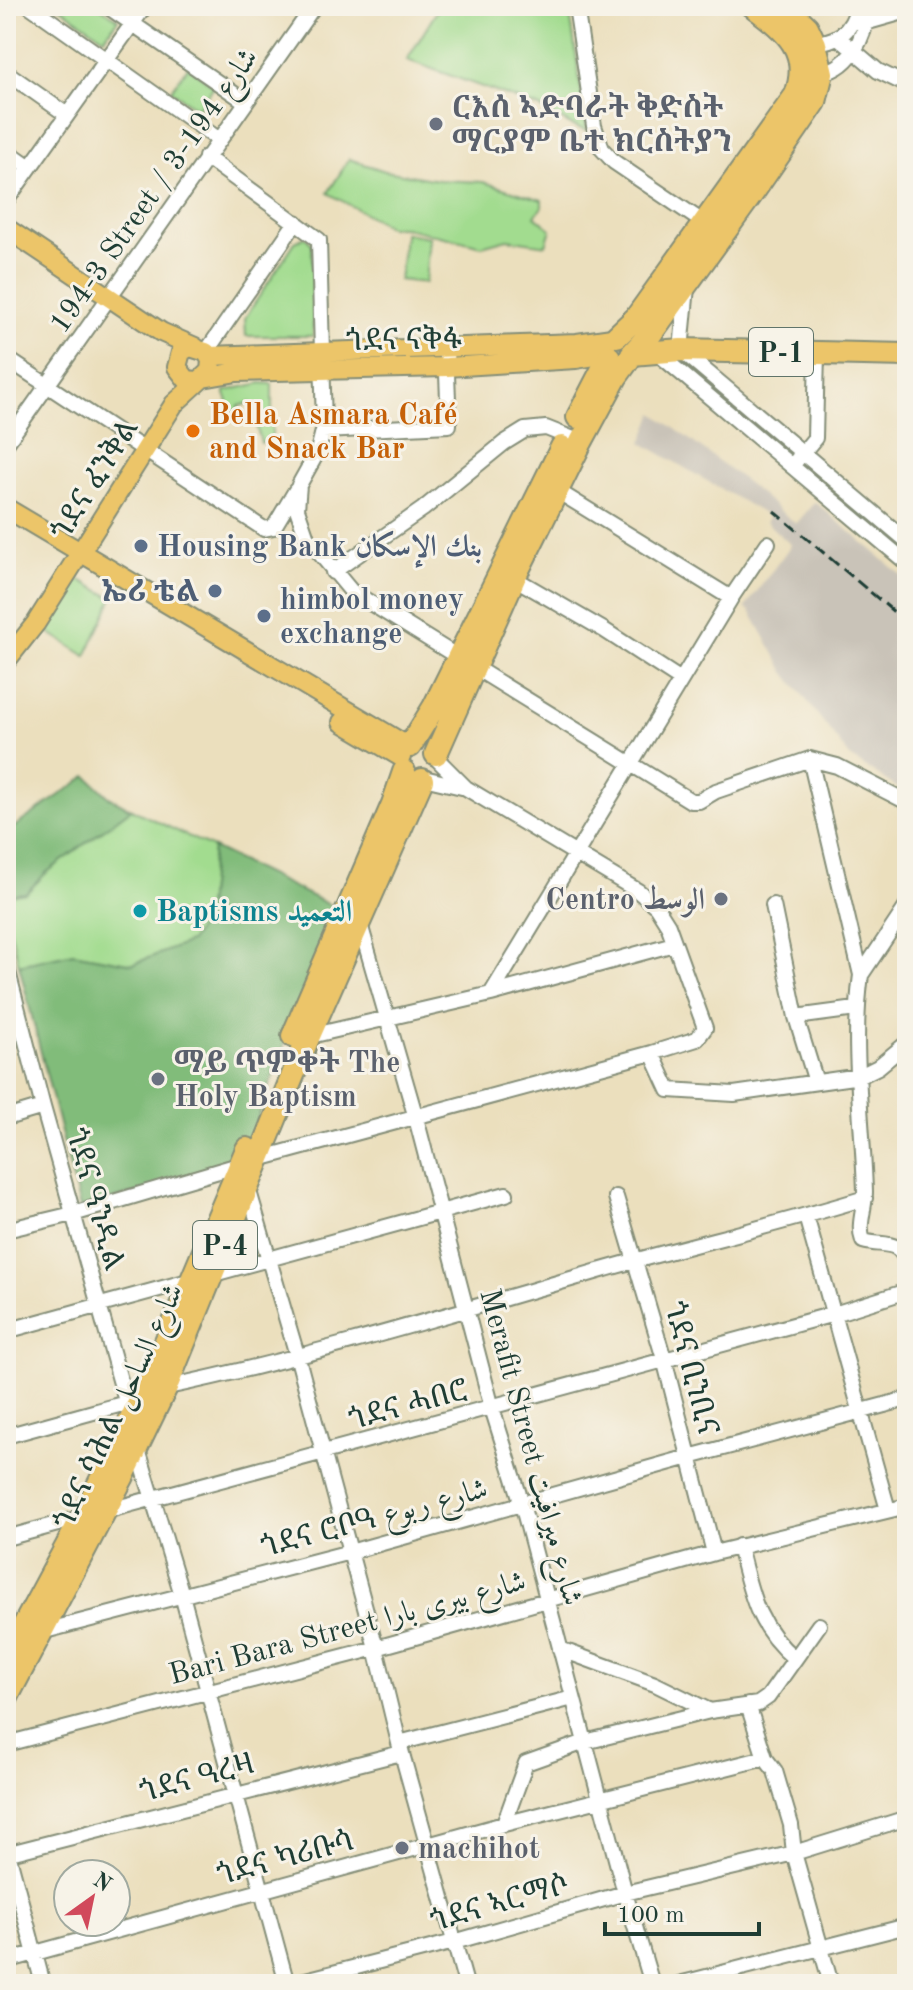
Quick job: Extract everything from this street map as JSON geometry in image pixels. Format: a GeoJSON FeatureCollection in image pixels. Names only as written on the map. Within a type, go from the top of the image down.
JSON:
{"type":"FeatureCollection","features":[{"type":"Feature","properties":{"kind":"highway"},"geometry":{"type":"LineString","coordinates":[[753,6],[802,39]]}},
{"type":"Feature","properties":{"kind":"highway"},"geometry":{"type":"LineString","coordinates":[[418,762],[434,707],[466,662],[618,350],[652,332],[680,275],[772,147],[815,102],[812,74],[802,39],[785,6]]}},
{"type":"Feature","properties":{"kind":"highway","name":"P-1"},"geometry":{"type":"LineString","coordinates":[[618,350],[907,355]]}},
{"type":"Feature","properties":{"kind":"highway","name":"ጎደና ሳሕል شارع الساحل"},"geometry":{"type":"LineString","coordinates":[[301,1036],[360,924],[418,762]]}},
{"type":"Feature","properties":{"kind":"highway","name":"ጎደና ሳሕል شارع الساحل"},"geometry":{"type":"LineString","coordinates":[[202,1278],[393,804],[418,762]]}},
{"type":"Feature","properties":{"kind":"highway","name":"ጎደና ሳሕል شارع الساحل"},"geometry":{"type":"LineString","coordinates":[[8,1642],[83,1516],[142,1400],[248,1188],[249,1162]]}},
{"type":"Feature","properties":{"kind":"highway","name":"ጎደና ሳሕል شارع الساحل"},"geometry":{"type":"LineString","coordinates":[[6,1699],[138,1448],[142,1400]]}},
{"type":"Feature","properties":{"kind":"main road","name":"ጎደና ናቅፋ"},"geometry":{"type":"LineString","coordinates":[[6,228],[161,332],[203,351],[323,360],[576,359],[618,350]]}},
{"type":"Feature","properties":{"kind":"main road","name":"ጎደና ናቅፋ"},"geometry":{"type":"LineString","coordinates":[[161,332],[177,364]]}},
{"type":"Feature","properties":{"kind":"main road"},"geometry":{"type":"LineString","coordinates":[[203,351],[211,366],[201,380],[187,380],[178,372],[181,352],[203,351]]}},
{"type":"Feature","properties":{"kind":"main road","name":"ጎደና ናቅፋ"},"geometry":{"type":"LineString","coordinates":[[201,380],[323,360]]}},
{"type":"Feature","properties":{"kind":"main road","name":"ጎደና ፈንቅል"},"geometry":{"type":"LineString","coordinates":[[174,404],[177,364]]}},
{"type":"Feature","properties":{"kind":"main road","name":"ጎደና ፈንቅል"},"geometry":{"type":"LineString","coordinates":[[6,661],[21,644],[78,558],[174,404],[201,380]]}},
{"type":"Feature","properties":{"kind":"main road"},"geometry":{"type":"LineString","coordinates":[[6,508],[78,558],[418,762]]}},
{"type":"Feature","properties":{"kind":"main road"},"geometry":{"type":"LineString","coordinates":[[6,522],[78,558]]}},
{"type":"Feature","properties":{"kind":"street"},"geometry":{"type":"LineString","coordinates":[[30,6],[218,139]]}},
{"type":"Feature","properties":{"kind":"street"},"geometry":{"type":"LineString","coordinates":[[107,6],[246,102]]}},
{"type":"Feature","properties":{"kind":"street"},"geometry":{"type":"LineString","coordinates":[[6,201],[145,6]]}},
{"type":"Feature","properties":{"kind":"street","name":"194-3 Street / شارع 194-3"},"geometry":{"type":"LineString","coordinates":[[6,444],[314,6]]}},
{"type":"Feature","properties":{"kind":"street"},"geometry":{"type":"LineString","coordinates":[[576,6],[594,126],[602,149],[614,162],[713,229]]}},
{"type":"Feature","properties":{"kind":"street"},"geometry":{"type":"LineString","coordinates":[[812,74],[839,67],[853,52],[859,23],[858,6]]}},
{"type":"Feature","properties":{"kind":"street"},"geometry":{"type":"LineString","coordinates":[[802,39],[839,38],[859,23],[869,6]]}},
{"type":"Feature","properties":{"kind":"street"},"geometry":{"type":"LineString","coordinates":[[859,23],[907,11]]}},
{"type":"Feature","properties":{"kind":"street"},"geometry":{"type":"LineString","coordinates":[[839,38],[878,71],[907,85]]}},
{"type":"Feature","properties":{"kind":"street"},"geometry":{"type":"LineString","coordinates":[[6,72],[67,115]]}},
{"type":"Feature","properties":{"kind":"street"},"geometry":{"type":"LineString","coordinates":[[6,150],[30,167]]}},
{"type":"Feature","properties":{"kind":"street"},"geometry":{"type":"LineString","coordinates":[[6,358],[264,529],[274,527],[318,451],[323,431],[321,245],[316,237],[206,157]]}},
{"type":"Feature","properties":{"kind":"street"},"geometry":{"type":"LineString","coordinates":[[203,351],[296,222]]}},
{"type":"Feature","properties":{"kind":"street"},"geometry":{"type":"LineString","coordinates":[[680,275],[681,350],[907,541]]}},
{"type":"Feature","properties":{"kind":"street"},"geometry":{"type":"LineString","coordinates":[[656,352],[907,563]]}},
{"type":"Feature","properties":{"kind":"street"},"geometry":{"type":"LineString","coordinates":[[792,467],[815,438],[817,352]]}},
{"type":"Feature","properties":{"kind":"street"},"geometry":{"type":"LineString","coordinates":[[323,431],[449,425],[446,358]]}},
{"type":"Feature","properties":{"kind":"street"},"geometry":{"type":"LineString","coordinates":[[333,572],[423,509],[504,443],[525,430],[546,428],[574,439]]}},
{"type":"Feature","properties":{"kind":"street"},"geometry":{"type":"LineString","coordinates":[[299,485],[297,509],[307,538],[351,591],[691,801],[699,801],[716,791],[810,759],[837,766],[907,802]]}},
{"type":"Feature","properties":{"kind":"street"},"geometry":{"type":"LineString","coordinates":[[551,487],[731,598]]}},
{"type":"Feature","properties":{"kind":"street"},"geometry":{"type":"LineString","coordinates":[[491,994],[731,598],[768,543]]}},
{"type":"Feature","properties":{"kind":"street"},"geometry":{"type":"LineString","coordinates":[[507,574],[604,630],[681,680]]}},
{"type":"Feature","properties":{"kind":"street"},"geometry":{"type":"LineString","coordinates":[[810,759],[861,975],[856,1009],[865,1198],[860,1228],[863,1241],[895,1245],[907,1262]]}},
{"type":"Feature","properties":{"kind":"street"},"geometry":{"type":"LineString","coordinates":[[6,1230],[73,1214],[249,1162],[697,1039],[705,1028],[668,925],[656,906],[576,852],[418,762]]}},
{"type":"Feature","properties":{"kind":"street"},"geometry":{"type":"LineString","coordinates":[[773,905],[796,1017],[816,1082]]}},
{"type":"Feature","properties":{"kind":"street"},"geometry":{"type":"LineString","coordinates":[[861,975],[905,915]]}},
{"type":"Feature","properties":{"kind":"street","name":"Merafit Street شارع ميرافيت"},"geometry":{"type":"LineString","coordinates":[[360,924],[442,1212],[492,1408],[522,1504],[652,1984]]}},
{"type":"Feature","properties":{"kind":"street"},"geometry":{"type":"LineString","coordinates":[[301,1036],[491,994],[674,944]]}},
{"type":"Feature","properties":{"kind":"street","name":"ጎደና ዓንዲል"},"geometry":{"type":"LineString","coordinates":[[6,964],[12,1012],[43,1107],[99,1307],[142,1400],[138,1448],[182,1595],[288,1984]]}},
{"type":"Feature","properties":{"kind":"street"},"geometry":{"type":"LineString","coordinates":[[796,1017],[856,1009]]}},
{"type":"Feature","properties":{"kind":"street"},"geometry":{"type":"LineString","coordinates":[[652,1053],[669,1090],[734,1094],[860,1076],[878,1067],[907,1043]]}},
{"type":"Feature","properties":{"kind":"street"},"geometry":{"type":"LineString","coordinates":[[6,1118],[43,1107]]}},
{"type":"Feature","properties":{"kind":"street"},"geometry":{"type":"LineString","coordinates":[[248,1188],[297,1355],[400,1748],[466,1984]]}},
{"type":"Feature","properties":{"kind":"street"},"geometry":{"type":"LineString","coordinates":[[6,1331],[506,1194]]}},
{"type":"Feature","properties":{"kind":"street","name":"ጎደና ቢንቢና"},"geometry":{"type":"LineString","coordinates":[[616,1197],[664,1359],[714,1553]]}},
{"type":"Feature","properties":{"kind":"street"},"geometry":{"type":"LineString","coordinates":[[6,1436],[865,1198]]}},
{"type":"Feature","properties":{"kind":"street"},"geometry":{"type":"LineString","coordinates":[[806,1216],[888,1510]]}},
{"type":"Feature","properties":{"kind":"street","name":"ጎደና ሓበሮ"},"geometry":{"type":"LineString","coordinates":[[6,1538],[492,1408],[907,1291]]}},
{"type":"Feature","properties":{"kind":"street","name":"ጎደና ሮቦዓ شارع ربوع"},"geometry":{"type":"LineString","coordinates":[[8,1642],[907,1399]]}},
{"type":"Feature","properties":{"kind":"street","name":"Bari Bara Street شارع بيرى بارا"},"geometry":{"type":"LineString","coordinates":[[6,1744],[207,1694],[739,1546],[907,1506]]}},
{"type":"Feature","properties":{"kind":"street"},"geometry":{"type":"LineString","coordinates":[[739,1546],[753,1603],[762,1622],[779,1645],[795,1659]]}},
{"type":"Feature","properties":{"kind":"street"},"geometry":{"type":"LineString","coordinates":[[504,1824],[526,1763],[585,1742],[710,1711],[758,1704],[768,1697],[819,1625]]}},
{"type":"Feature","properties":{"kind":"street"},"geometry":{"type":"LineString","coordinates":[[560,1649],[655,1684],[710,1711]]}},
{"type":"Feature","properties":{"kind":"street","name":"ጎደና ዓረዛ"},"geometry":{"type":"LineString","coordinates":[[7,1852],[235,1794],[573,1698]]}},
{"type":"Feature","properties":{"kind":"street"},"geometry":{"type":"LineString","coordinates":[[748,1705],[765,1758],[775,1771],[791,1825],[794,1853],[831,1984]]}},
{"type":"Feature","properties":{"kind":"street","name":"ጎደና ካሪቡሳ"},"geometry":{"type":"LineString","coordinates":[[6,1961],[504,1824],[765,1758]]}},
{"type":"Feature","properties":{"kind":"street","name":"ጎደና ኣርማሶ"},"geometry":{"type":"LineString","coordinates":[[288,1984],[454,1942],[625,1893],[794,1853],[907,1818]]}},
{"type":"Feature","properties":{"kind":"street"},"geometry":{"type":"LineString","coordinates":[[7,1852],[43,1984]]}},
{"type":"Feature","properties":{"kind":"street"},"geometry":{"type":"LineString","coordinates":[[679,1984],[907,1926]]}},
{"type":"Feature","properties":{"kind":"shaded area"},"geometry":{"type":"Polygon","coordinates":[[[654,413],[740,477],[796,524],[815,502],[907,580],[907,794],[850,757],[785,672],[750,611],[745,608],[791,545],[766,522],[769,517],[642,443],[654,413]]]}},
{"type":"Feature","properties":{"kind":"green space"},"geometry":{"type":"Polygon","coordinates":[[[58,6],[99,6],[118,19],[104,38],[58,6]]]}},
{"type":"Feature","properties":{"kind":"green space"},"geometry":{"type":"Polygon","coordinates":[[[440,6],[569,6],[587,131],[538,107],[407,60],[440,6]]]}},
{"type":"Feature","properties":{"kind":"green space"},"geometry":{"type":"Polygon","coordinates":[[[188,67],[214,86],[197,109],[171,90],[188,67]]]}},
{"type":"Feature","properties":{"kind":"green space"},"geometry":{"type":"Polygon","coordinates":[[[349,159],[385,171],[438,180],[483,182],[542,200],[542,207],[535,216],[551,229],[546,245],[507,239],[482,246],[402,227],[389,227],[328,193],[349,159]]]}},
{"type":"Feature","properties":{"kind":"green space"},"geometry":{"type":"Polygon","coordinates":[[[405,233],[429,237],[425,283],[399,280],[405,233]]]}},
{"type":"Feature","properties":{"kind":"green space"},"geometry":{"type":"Polygon","coordinates":[[[305,237],[312,244],[313,336],[246,336],[245,318],[295,242],[305,237]]]}},
{"type":"Feature","properties":{"kind":"green space"},"geometry":{"type":"Polygon","coordinates":[[[261,383],[272,384],[272,441],[261,443],[250,403],[232,412],[225,391],[261,383]]]}},
{"type":"Feature","properties":{"kind":"green space"},"geometry":{"type":"Polygon","coordinates":[[[80,580],[113,598],[86,656],[45,630],[72,585],[80,580]]]}},
{"type":"Feature","properties":{"kind":"green space"},"geometry":{"type":"Polygon","coordinates":[[[87,776],[109,797],[131,809],[46,873],[26,893],[6,895],[6,826],[14,827],[87,776]]]}},
{"type":"Feature","properties":{"kind":"green space"},"geometry":{"type":"Polygon","coordinates":[[[131,809],[213,848],[206,917],[190,942],[133,964],[73,953],[19,965],[6,913],[6,895],[26,893],[46,873],[131,809]]]}},
{"type":"Feature","properties":{"kind":"green space","name":"ማይ ጥምቀት The Holy Baptism"},"geometry":{"type":"Polygon","coordinates":[[[213,848],[334,907],[241,1164],[80,1208],[19,965],[73,953],[133,964],[190,942],[206,916],[213,848]]]}},
{"type":"Feature","properties":{"kind":"railway"},"geometry":{"type":"LineString","coordinates":[[774,511],[907,623]]}},
{"type":"Feature","properties":{"kind":"place","name":"ርእሰ ኣድባራት ቅድስት ማርያም ቤተ ክርስትያን"},"geometry":{"type":"Point","coordinates":[436,124]}},
{"type":"Feature","properties":{"kind":"place","name":"Bella Asmara Café and Snack Bar"},"geometry":{"type":"Point","coordinates":[193,431]}},
{"type":"Feature","properties":{"kind":"place","name":"Housing Bank بنك الإسكان"},"geometry":{"type":"Point","coordinates":[141,546]}},
{"type":"Feature","properties":{"kind":"place","name":"ኤሪ ቴል"},"geometry":{"type":"Point","coordinates":[215,591]}},
{"type":"Feature","properties":{"kind":"place","name":"himbol money exchange"},"geometry":{"type":"Point","coordinates":[264,616]}},
{"type":"Feature","properties":{"kind":"place","name":"Centro الوسط"},"geometry":{"type":"Point","coordinates":[721,899]}},
{"type":"Feature","properties":{"kind":"place","name":"Baptisms التعميد"},"geometry":{"type":"Point","coordinates":[140,911]}},
{"type":"Feature","properties":{"kind":"place","name":"ማይ ጥምቀት The Holy Baptism"},"geometry":{"type":"Point","coordinates":[158,1079]}},
{"type":"Feature","properties":{"kind":"place","name":"machihot"},"geometry":{"type":"Point","coordinates":[402,1848]}}]}
